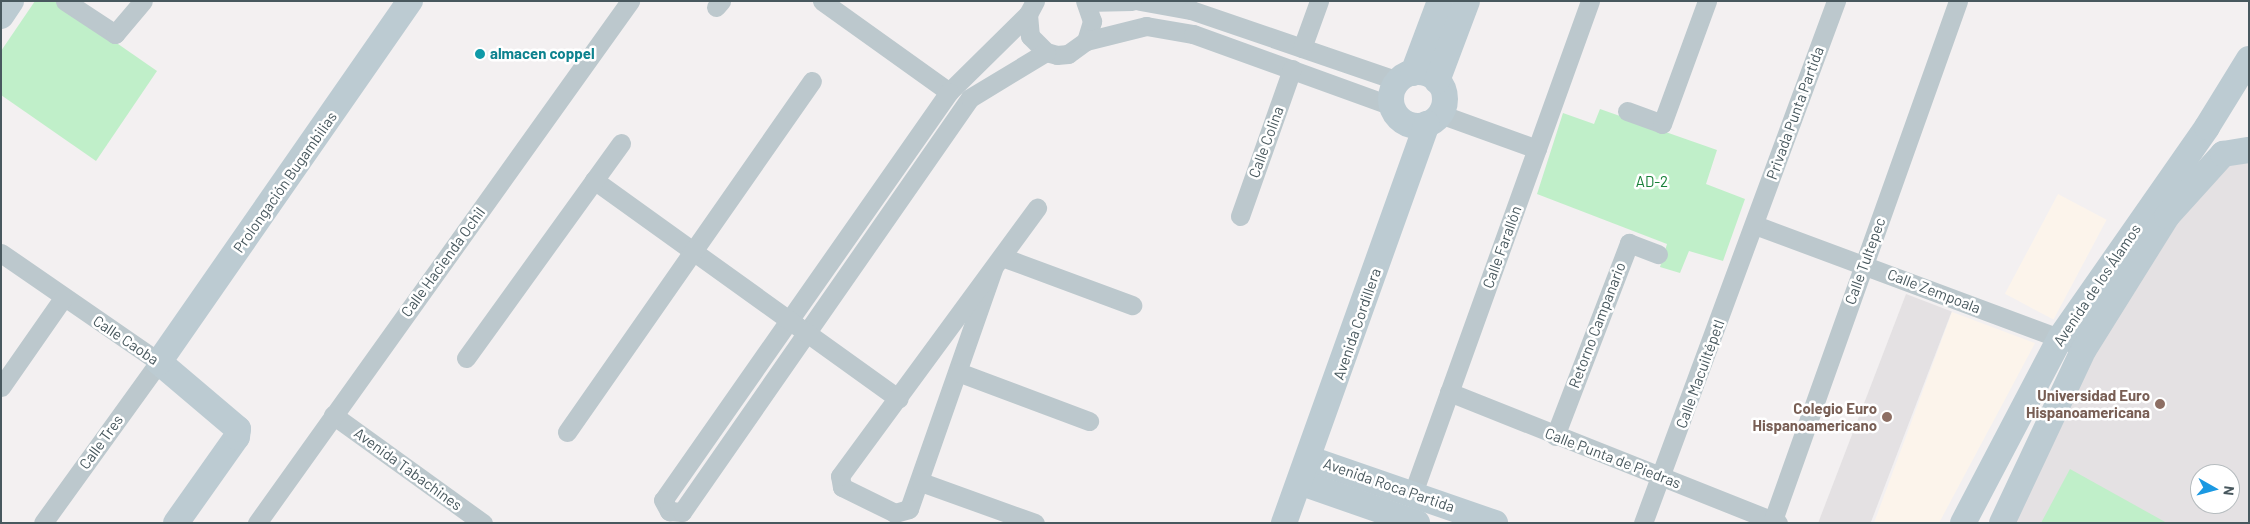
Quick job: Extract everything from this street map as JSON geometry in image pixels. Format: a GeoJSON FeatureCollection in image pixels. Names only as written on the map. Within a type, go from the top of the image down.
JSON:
{"type":"FeatureCollection","features":[{"type":"Feature","properties":{"kind":"street"},"geometry":{"type":"LineString","coordinates":[[1,16],[11,1]]}},
{"type":"Feature","properties":{"kind":"street"},"geometry":{"type":"LineString","coordinates":[[65,1],[115,34],[122,31],[143,1]]}},
{"type":"Feature","properties":{"kind":"street","name":"Prolongación Bugambilias"},"geometry":{"type":"LineString","coordinates":[[160,362],[410,1]]}},
{"type":"Feature","properties":{"kind":"street","name":"Calle Hacienda Ochil"},"geometry":{"type":"LineString","coordinates":[[257,523],[630,1]]}},
{"type":"Feature","properties":{"kind":"street"},"geometry":{"type":"LineString","coordinates":[[822,1],[949,92]]}},
{"type":"Feature","properties":{"kind":"street"},"geometry":{"type":"LineString","coordinates":[[1086,41],[1092,21],[1085,2],[1132,1]]}},
{"type":"Feature","properties":{"kind":"street"},"geometry":{"type":"LineString","coordinates":[[1140,1],[1193,6],[1251,30],[1302,48],[1416,78]]}},
{"type":"Feature","properties":{"kind":"street"},"geometry":{"type":"LineString","coordinates":[[1302,48],[1319,1]]}},
{"type":"Feature","properties":{"kind":"street"},"geometry":{"type":"LineString","coordinates":[[1416,78],[1440,1]]}},
{"type":"Feature","properties":{"kind":"street"},"geometry":{"type":"LineString","coordinates":[[1392,106],[1416,78],[1467,1]]}},
{"type":"Feature","properties":{"kind":"street","name":"Calle Farallón"},"geometry":{"type":"LineString","coordinates":[[1413,492],[1590,1]]}},
{"type":"Feature","properties":{"kind":"street"},"geometry":{"type":"LineString","coordinates":[[1627,111],[1662,124],[1707,1]]}},
{"type":"Feature","properties":{"kind":"street","name":"Privada Punta Partida"},"geometry":{"type":"LineString","coordinates":[[1755,225],[1836,1]]}},
{"type":"Feature","properties":{"kind":"street","name":"Calle Tultepec"},"geometry":{"type":"LineString","coordinates":[[1776,522],[1863,264],[1958,1]]}},
{"type":"Feature","properties":{"kind":"street"},"geometry":{"type":"LineString","coordinates":[[1032,8],[949,92],[663,500],[669,511],[682,512],[970,98],[1046,52],[1068,54],[1086,41],[1146,26],[1193,34],[1392,106],[1401,120],[1433,119],[1537,150]]}},
{"type":"Feature","properties":{"kind":"street"},"geometry":{"type":"LineString","coordinates":[[1032,8],[1030,36],[1046,52]]}},
{"type":"Feature","properties":{"kind":"street"},"geometry":{"type":"LineString","coordinates":[[1242,51],[1251,30]]}},
{"type":"Feature","properties":{"kind":"street","name":"Avenida de los Álamos"},"geometry":{"type":"LineString","coordinates":[[2002,523],[2084,349],[2096,304],[2249,59]]}},
{"type":"Feature","properties":{"kind":"street","name":"Calle Colina"},"geometry":{"type":"LineString","coordinates":[[1240,216],[1292,69]]}},
{"type":"Feature","properties":{"kind":"street","name":"Avenida Cordillera"},"geometry":{"type":"LineString","coordinates":[[1284,523],[1302,483],[1433,119],[1444,97],[1416,78]]}},
{"type":"Feature","properties":{"kind":"street"},"geometry":{"type":"LineString","coordinates":[[568,432],[812,80]]}},
{"type":"Feature","properties":{"kind":"street"},"geometry":{"type":"LineString","coordinates":[[466,358],[621,143]]}},
{"type":"Feature","properties":{"kind":"street"},"geometry":{"type":"LineString","coordinates":[[909,148],[927,160]]}},
{"type":"Feature","properties":{"kind":"street","name":"Avenida de los Álamos"},"geometry":{"type":"LineString","coordinates":[[1963,523],[2060,338],[2096,304],[2206,169],[2224,154],[2249,150]]}},
{"type":"Feature","properties":{"kind":"street"},"geometry":{"type":"LineString","coordinates":[[594,180],[692,253],[899,399]]}},
{"type":"Feature","properties":{"kind":"street"},"geometry":{"type":"LineString","coordinates":[[997,263],[909,509],[902,513],[839,482],[997,263],[1037,208]]}},
{"type":"Feature","properties":{"kind":"street","name":"Calle Zempoala"},"geometry":{"type":"LineString","coordinates":[[1755,225],[2060,338],[2084,349]]}},
{"type":"Feature","properties":{"kind":"street","name":"Calle Macuiltépetl"},"geometry":{"type":"LineString","coordinates":[[1644,523],[1755,225]]}},
{"type":"Feature","properties":{"kind":"street","name":"Retorno Campanario"},"geometry":{"type":"LineString","coordinates":[[1555,436],[1629,244],[1658,254]]}},
{"type":"Feature","properties":{"kind":"street","name":"Calle Caoba"},"geometry":{"type":"LineString","coordinates":[[1,253],[63,298],[160,362],[234,424],[237,437],[176,523]]}},
{"type":"Feature","properties":{"kind":"street"},"geometry":{"type":"LineString","coordinates":[[997,263],[1132,305]]}},
{"type":"Feature","properties":{"kind":"street"},"geometry":{"type":"LineString","coordinates":[[1,387],[63,298]]}},
{"type":"Feature","properties":{"kind":"street","name":"Calle Tres"},"geometry":{"type":"LineString","coordinates":[[43,523],[160,362]]}},
{"type":"Feature","properties":{"kind":"street"},"geometry":{"type":"LineString","coordinates":[[958,372],[1088,421]]}},
{"type":"Feature","properties":{"kind":"street","name":"Calle Punta de Piedras"},"geometry":{"type":"LineString","coordinates":[[1449,392],[1555,436],[1776,522]]}},
{"type":"Feature","properties":{"kind":"street","name":"Avenida Tabachines"},"geometry":{"type":"LineString","coordinates":[[333,415],[484,523]]}},
{"type":"Feature","properties":{"kind":"street","name":"Avenida Roca Partida"},"geometry":{"type":"LineString","coordinates":[[1310,459],[1413,492],[1495,523]]}},
{"type":"Feature","properties":{"kind":"street"},"geometry":{"type":"LineString","coordinates":[[920,482],[1034,523]]}},
{"type":"Feature","properties":{"kind":"street","name":"Avenida Roca Partida"},"geometry":{"type":"LineString","coordinates":[[1302,483],[1417,523]]}},
{"type":"Feature","properties":{"kind":"shaded area","name":"Universidad Euro Hispanoamericana"},"geometry":{"type":"Polygon","coordinates":[[[2229,158],[2249,159],[2249,523],[2012,523],[2106,333],[2203,183],[2229,158]]]}},
{"type":"Feature","properties":{"kind":"shaded area"},"geometry":{"type":"Polygon","coordinates":[[[2058,194],[2107,220],[2054,320],[2005,294],[2058,194]]]}},
{"type":"Feature","properties":{"kind":"shaded area","name":"Colegio Euro Hispanoamericano"},"geometry":{"type":"Polygon","coordinates":[[[1906,294],[1952,312],[1871,523],[1819,522],[1906,294]]]}},
{"type":"Feature","properties":{"kind":"shaded area"},"geometry":{"type":"Polygon","coordinates":[[[1952,312],[2035,343],[1939,523],[1874,523],[1952,312]]]}},
{"type":"Feature","properties":{"kind":"green space"},"geometry":{"type":"Polygon","coordinates":[[[35,1],[56,1],[157,71],[96,161],[1,95],[1,51],[35,1]]]}},
{"type":"Feature","properties":{"kind":"green space","name":"AD-2"},"geometry":{"type":"Polygon","coordinates":[[[1600,109],[1717,150],[1706,184],[1745,199],[1723,261],[1689,251],[1680,273],[1660,267],[1667,244],[1537,194],[1563,113],[1594,124],[1600,109]]]}},
{"type":"Feature","properties":{"kind":"green space"},"geometry":{"type":"Polygon","coordinates":[[[2070,469],[2167,523],[2041,523],[2070,469]]]}},
{"type":"Feature","properties":{"kind":"place","name":"almacen coppel"},"geometry":{"type":"Point","coordinates":[480,54]}},
{"type":"Feature","properties":{"kind":"place","name":"Universidad Euro Hispanoamericana"},"geometry":{"type":"Point","coordinates":[2160,404]}},
{"type":"Feature","properties":{"kind":"place","name":"Colegio Euro Hispanoamericano"},"geometry":{"type":"Point","coordinates":[1887,417]}}]}
